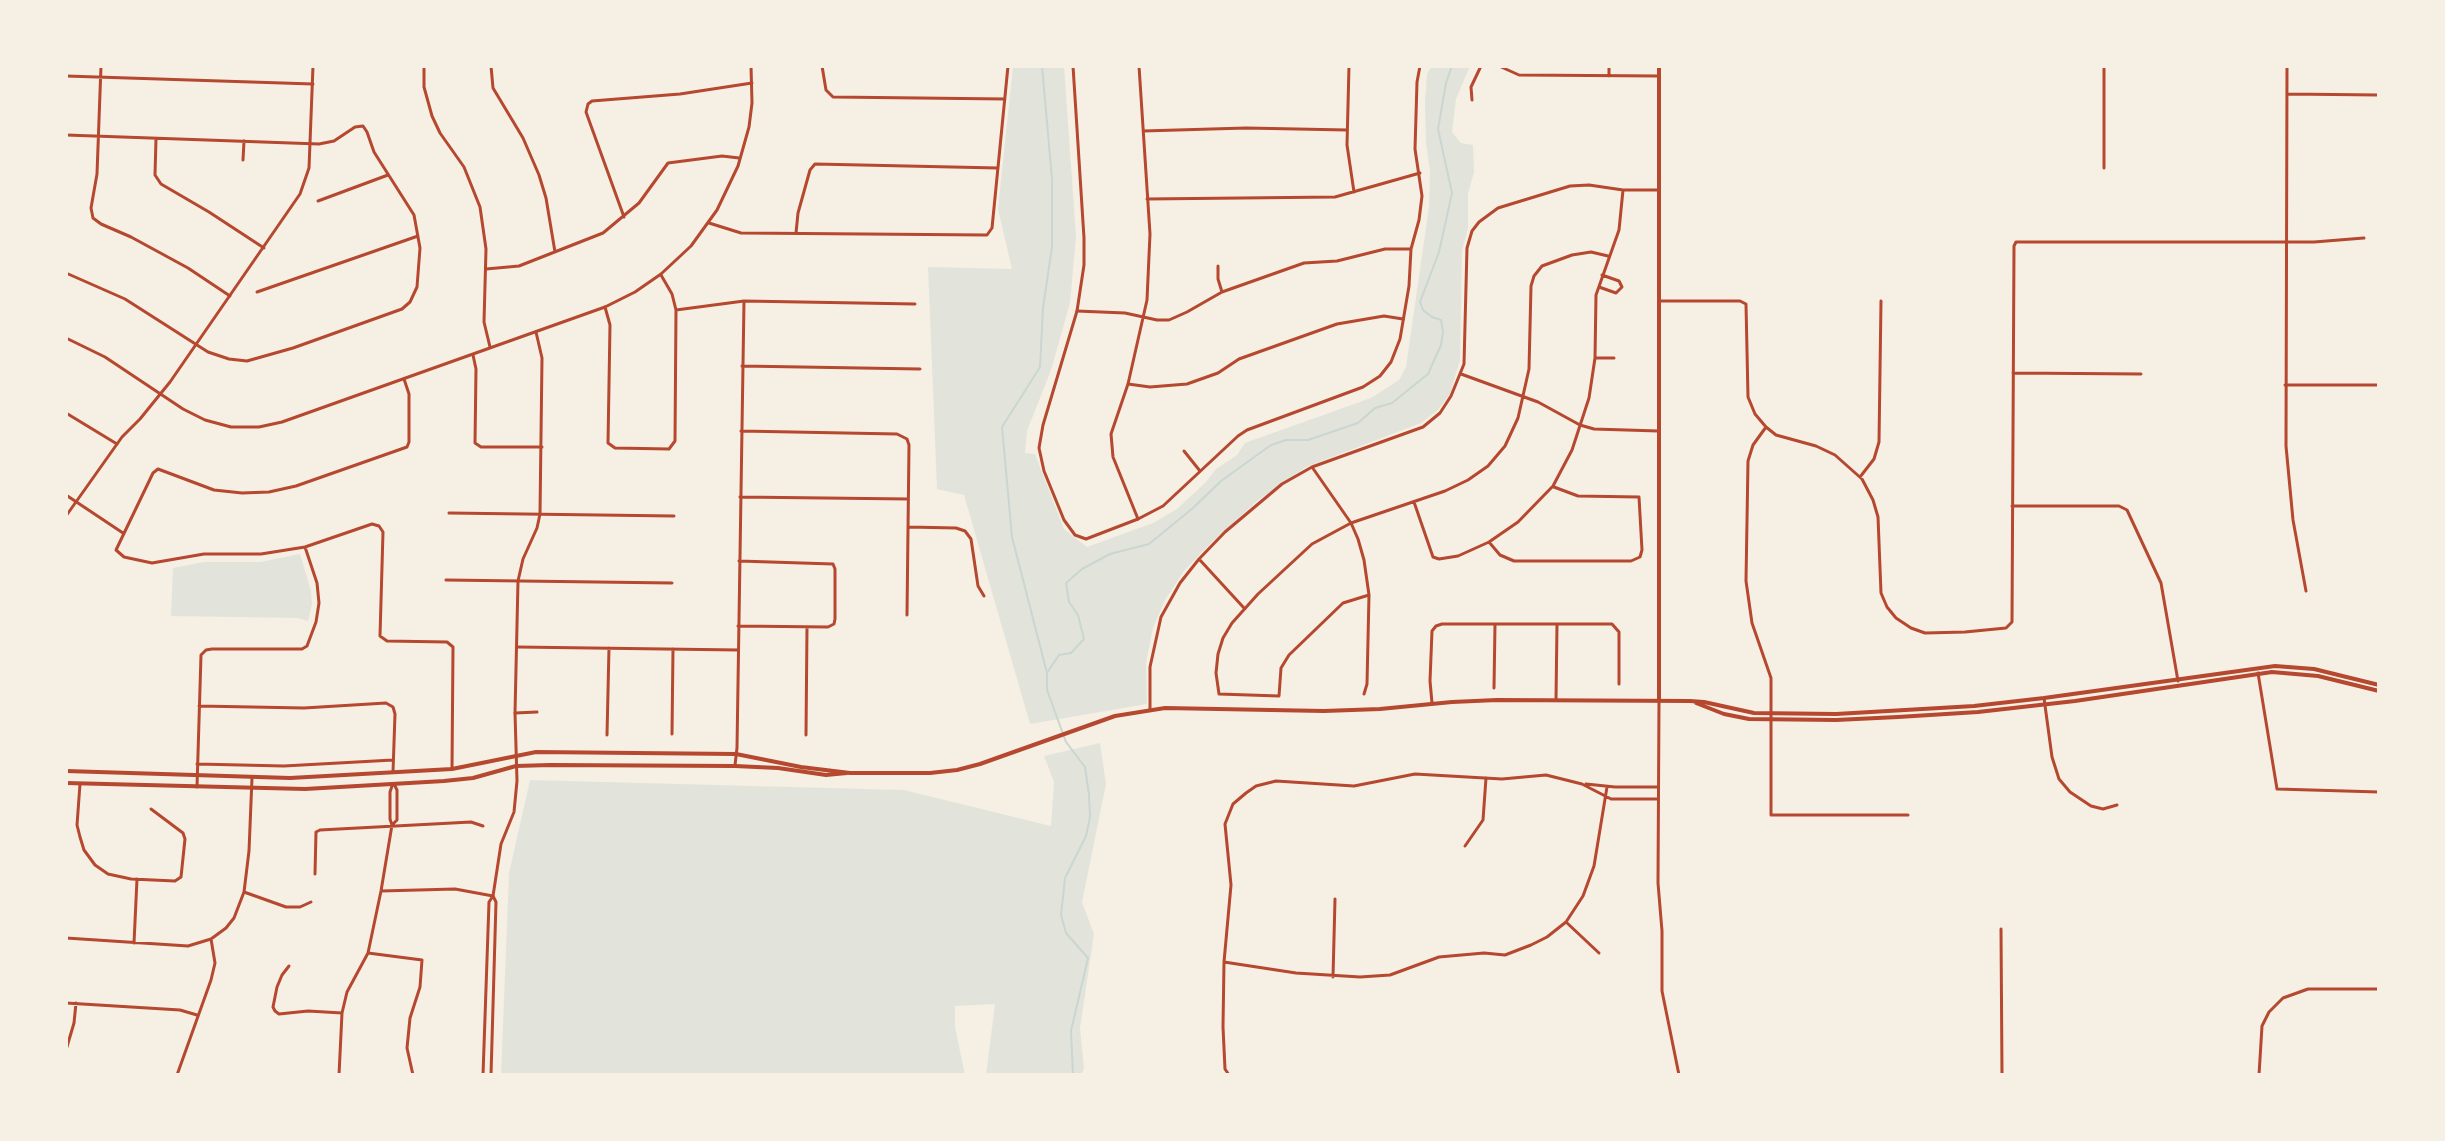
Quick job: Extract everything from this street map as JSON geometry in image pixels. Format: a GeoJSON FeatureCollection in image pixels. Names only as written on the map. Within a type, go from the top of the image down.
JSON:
{"type":"FeatureCollection","features":[{"type":"Feature","properties":{"kind":"main road"},"geometry":{"type":"LineString","coordinates":[[1659,66],[1659,701]]}},
{"type":"Feature","properties":{"kind":"main road"},"geometry":{"type":"LineString","coordinates":[[66,783],[305,789],[466,779],[516,766],[735,766],[826,775],[948,771],[980,764],[1121,714],[1150,709],[1338,711],[1497,700],[1690,701],[1772,714],[1903,711],[2045,702],[2177,679],[2284,666],[2314,669],[2379,688]]}},
{"type":"Feature","properties":{"kind":"main road"},"geometry":{"type":"LineString","coordinates":[[1690,701],[1732,716],[1772,720],[1898,717],[2179,686],[2258,670]]}},
{"type":"Feature","properties":{"kind":"main road"},"geometry":{"type":"LineString","coordinates":[[66,771],[290,778],[452,769],[536,752],[736,754],[850,773]]}},
{"type":"Feature","properties":{"kind":"main road"},"geometry":{"type":"LineString","coordinates":[[80,772],[80,784]]}},
{"type":"Feature","properties":{"kind":"main road"},"geometry":{"type":"LineString","coordinates":[[393,772],[394,784]]}},
{"type":"Feature","properties":{"kind":"street"},"geometry":{"type":"LineString","coordinates":[[101,66],[97,174],[91,208],[93,218],[188,268],[230,296]]}},
{"type":"Feature","properties":{"kind":"street"},"geometry":{"type":"LineString","coordinates":[[66,516],[117,444],[162,393],[295,203],[309,168],[313,66]]}},
{"type":"Feature","properties":{"kind":"street"},"geometry":{"type":"LineString","coordinates":[[424,66],[424,87],[432,116],[464,167],[480,207],[485,238],[484,322],[490,348]]}},
{"type":"Feature","properties":{"kind":"street"},"geometry":{"type":"LineString","coordinates":[[491,66],[493,88],[523,138],[539,175],[555,253]]}},
{"type":"Feature","properties":{"kind":"street"},"geometry":{"type":"LineString","coordinates":[[66,338],[105,357],[183,409],[215,424],[243,428],[282,422],[605,307],[661,274],[691,246],[725,197],[741,159],[749,127],[751,66]]}},
{"type":"Feature","properties":{"kind":"street"},"geometry":{"type":"LineString","coordinates":[[822,66],[828,95],[833,97],[1005,99]]}},
{"type":"Feature","properties":{"kind":"street"},"geometry":{"type":"LineString","coordinates":[[709,223],[741,233],[985,236],[992,228],[1008,66]]}},
{"type":"Feature","properties":{"kind":"street"},"geometry":{"type":"LineString","coordinates":[[1073,66],[1084,265],[1077,311],[1039,448],[1044,471],[1064,520],[1080,538],[1091,537],[1138,519],[1163,506],[1247,430],[1371,383],[1385,371],[1398,347],[1409,286],[1411,249],[1422,196],[1415,149],[1420,66]]}},
{"type":"Feature","properties":{"kind":"street"},"geometry":{"type":"LineString","coordinates":[[1138,519],[1111,446],[1113,424],[1128,384],[1144,318],[1149,267],[1139,66]]}},
{"type":"Feature","properties":{"kind":"street"},"geometry":{"type":"LineString","coordinates":[[1472,100],[1471,87],[1481,66]]}},
{"type":"Feature","properties":{"kind":"street"},"geometry":{"type":"LineString","coordinates":[[1499,66],[1519,75],[1659,76]]}},
{"type":"Feature","properties":{"kind":"street"},"geometry":{"type":"LineString","coordinates":[[1609,66],[1609,76]]}},
{"type":"Feature","properties":{"kind":"street"},"geometry":{"type":"LineString","coordinates":[[2104,66],[2104,168]]}},
{"type":"Feature","properties":{"kind":"street"},"geometry":{"type":"LineString","coordinates":[[2287,66],[2285,385],[2289,485],[2306,591]]}},
{"type":"Feature","properties":{"kind":"street"},"geometry":{"type":"LineString","coordinates":[[1349,67],[1347,130],[1354,192]]}},
{"type":"Feature","properties":{"kind":"street"},"geometry":{"type":"LineString","coordinates":[[66,76],[313,84]]}},
{"type":"Feature","properties":{"kind":"street"},"geometry":{"type":"LineString","coordinates":[[624,217],[586,112],[589,103],[752,83]]}},
{"type":"Feature","properties":{"kind":"street"},"geometry":{"type":"LineString","coordinates":[[2287,94],[2379,95]]}},
{"type":"Feature","properties":{"kind":"street"},"geometry":{"type":"LineString","coordinates":[[66,135],[310,143],[334,141],[355,127],[363,126],[374,152],[414,215],[420,248],[417,287],[402,309],[255,360],[221,358],[125,299],[66,273]]}},
{"type":"Feature","properties":{"kind":"street"},"geometry":{"type":"LineString","coordinates":[[1143,131],[1246,128],[1347,130]]}},
{"type":"Feature","properties":{"kind":"street"},"geometry":{"type":"LineString","coordinates":[[156,138],[155,175],[161,184],[264,248]]}},
{"type":"Feature","properties":{"kind":"street"},"geometry":{"type":"LineString","coordinates":[[243,160],[244,141]]}},
{"type":"Feature","properties":{"kind":"street"},"geometry":{"type":"LineString","coordinates":[[486,269],[513,268],[592,238],[639,203],[668,163],[722,156],[741,159]]}},
{"type":"Feature","properties":{"kind":"street"},"geometry":{"type":"LineString","coordinates":[[796,233],[798,213],[810,170],[815,164],[998,168]]}},
{"type":"Feature","properties":{"kind":"street"},"geometry":{"type":"LineString","coordinates":[[1147,199],[1335,197],[1420,173]]}},
{"type":"Feature","properties":{"kind":"street"},"geometry":{"type":"LineString","coordinates":[[318,201],[388,175]]}},
{"type":"Feature","properties":{"kind":"street"},"geometry":{"type":"LineString","coordinates":[[1150,709],[1150,667],[1161,617],[1180,583],[1199,559],[1282,484],[1312,467],[1423,427],[1440,413],[1451,396],[1464,364],[1467,248],[1472,231],[1479,222],[1498,208],[1570,186],[1659,190]]}},
{"type":"Feature","properties":{"kind":"street"},"geometry":{"type":"LineString","coordinates":[[1414,502],[1434,558],[1439,559],[1458,556],[1489,542],[1518,522],[1553,486],[1572,450],[1589,398],[1595,358],[1598,287],[1620,225],[1623,190]]}},
{"type":"Feature","properties":{"kind":"street"},"geometry":{"type":"LineString","coordinates":[[257,292],[418,236]]}},
{"type":"Feature","properties":{"kind":"street"},"geometry":{"type":"LineString","coordinates":[[1660,301],[1740,301],[1746,304],[1748,397],[1755,414],[1781,438],[1827,450],[1860,477],[1876,508],[1880,587],[1885,603],[1896,618],[1911,628],[1929,634],[2006,628],[2010,626],[2016,242],[2286,242],[2364,238]]}},
{"type":"Feature","properties":{"kind":"street"},"geometry":{"type":"LineString","coordinates":[[1077,311],[1125,313],[1169,320],[1222,292],[1308,262],[1337,261],[1385,249],[1411,249]]}},
{"type":"Feature","properties":{"kind":"street"},"geometry":{"type":"LineString","coordinates":[[1369,595],[1343,603],[1296,647],[1281,668],[1279,696],[1219,694],[1216,673],[1223,638],[1244,608],[1312,544],[1351,523],[1445,491],[1488,466],[1505,446],[1517,423],[1529,369],[1531,286],[1534,276],[1542,266],[1572,255],[1591,252],[1608,256]]}},
{"type":"Feature","properties":{"kind":"street"},"geometry":{"type":"LineString","coordinates":[[1218,266],[1222,292]]}},
{"type":"Feature","properties":{"kind":"street"},"geometry":{"type":"LineString","coordinates":[[605,307],[610,325],[609,445],[615,448],[667,449],[673,446],[676,310],[672,294],[661,274]]}},
{"type":"Feature","properties":{"kind":"street"},"geometry":{"type":"LineString","coordinates":[[1598,287],[1616,293],[1621,291],[1619,281],[1602,275]]}},
{"type":"Feature","properties":{"kind":"street"},"geometry":{"type":"LineString","coordinates":[[676,310],[744,301],[915,304]]}},
{"type":"Feature","properties":{"kind":"street"},"geometry":{"type":"LineString","coordinates":[[735,766],[744,301]]}},
{"type":"Feature","properties":{"kind":"street"},"geometry":{"type":"LineString","coordinates":[[1860,477],[1875,456],[1880,439],[1881,301]]}},
{"type":"Feature","properties":{"kind":"street"},"geometry":{"type":"LineString","coordinates":[[1128,384],[1150,387],[1187,384],[1218,373],[1239,359],[1337,324],[1384,316],[1403,319]]}},
{"type":"Feature","properties":{"kind":"street"},"geometry":{"type":"LineString","coordinates":[[483,1075],[489,902],[493,896],[498,856],[514,812],[518,581],[540,514],[542,358],[536,332]]}},
{"type":"Feature","properties":{"kind":"street"},"geometry":{"type":"LineString","coordinates":[[473,354],[476,369],[475,443],[481,447],[542,447]]}},
{"type":"Feature","properties":{"kind":"street"},"geometry":{"type":"LineString","coordinates":[[1595,358],[1614,358]]}},
{"type":"Feature","properties":{"kind":"street"},"geometry":{"type":"LineString","coordinates":[[742,366],[920,369]]}},
{"type":"Feature","properties":{"kind":"street"},"geometry":{"type":"LineString","coordinates":[[2013,373],[2141,374]]}},
{"type":"Feature","properties":{"kind":"street"},"geometry":{"type":"LineString","coordinates":[[1461,374],[1538,402],[1580,425],[1594,429],[1658,431]]}},
{"type":"Feature","properties":{"kind":"street"},"geometry":{"type":"LineString","coordinates":[[404,379],[409,394],[407,447],[296,486],[269,492],[214,490],[158,469],[153,473],[116,548],[117,553],[152,563],[204,554],[261,554],[305,547],[372,524],[379,526],[383,532],[380,636],[387,641],[447,642],[453,647],[452,769]]}},
{"type":"Feature","properties":{"kind":"street"},"geometry":{"type":"LineString","coordinates":[[2285,385],[2379,385]]}},
{"type":"Feature","properties":{"kind":"street"},"geometry":{"type":"LineString","coordinates":[[66,413],[117,444]]}},
{"type":"Feature","properties":{"kind":"street"},"geometry":{"type":"LineString","coordinates":[[1766,427],[1753,445],[1748,461],[1746,581],[1752,623],[1770,673],[1771,815],[1908,815]]}},
{"type":"Feature","properties":{"kind":"street"},"geometry":{"type":"LineString","coordinates":[[741,431],[901,435],[907,439],[907,615]]}},
{"type":"Feature","properties":{"kind":"street"},"geometry":{"type":"LineString","coordinates":[[1184,451],[1200,471]]}},
{"type":"Feature","properties":{"kind":"street"},"geometry":{"type":"LineString","coordinates":[[1312,467],[1351,523],[1364,560],[1369,595],[1367,684],[1364,694]]}},
{"type":"Feature","properties":{"kind":"street"},"geometry":{"type":"LineString","coordinates":[[1489,542],[1500,555],[1514,561],[1631,561],[1640,557],[1640,498],[1578,496],[1553,486]]}},
{"type":"Feature","properties":{"kind":"street"},"geometry":{"type":"LineString","coordinates":[[66,495],[123,533]]}},
{"type":"Feature","properties":{"kind":"street"},"geometry":{"type":"LineString","coordinates":[[740,497],[909,499]]}},
{"type":"Feature","properties":{"kind":"street"},"geometry":{"type":"LineString","coordinates":[[2012,506],[2119,506],[2127,510],[2161,583],[2179,686]]}},
{"type":"Feature","properties":{"kind":"street"},"geometry":{"type":"LineString","coordinates":[[449,513],[674,516]]}},
{"type":"Feature","properties":{"kind":"street"},"geometry":{"type":"LineString","coordinates":[[908,527],[965,531],[971,539],[978,586],[984,596]]}},
{"type":"Feature","properties":{"kind":"street"},"geometry":{"type":"LineString","coordinates":[[197,787],[201,658],[206,650],[302,649],[308,645],[317,617],[319,595],[305,547]]}},
{"type":"Feature","properties":{"kind":"street"},"geometry":{"type":"LineString","coordinates":[[1199,559],[1244,608]]}},
{"type":"Feature","properties":{"kind":"street"},"geometry":{"type":"LineString","coordinates":[[738,626],[832,626],[835,619],[834,565],[829,562],[739,561]]}},
{"type":"Feature","properties":{"kind":"street"},"geometry":{"type":"LineString","coordinates":[[446,580],[672,583]]}},
{"type":"Feature","properties":{"kind":"street"},"geometry":{"type":"LineString","coordinates":[[1494,688],[1495,624]]}},
{"type":"Feature","properties":{"kind":"street"},"geometry":{"type":"LineString","coordinates":[[1556,701],[1557,624]]}},
{"type":"Feature","properties":{"kind":"street"},"geometry":{"type":"LineString","coordinates":[[1432,703],[1432,631],[1436,626],[1609,624],[1617,627],[1619,632],[1619,684]]}},
{"type":"Feature","properties":{"kind":"street"},"geometry":{"type":"LineString","coordinates":[[806,735],[807,627]]}},
{"type":"Feature","properties":{"kind":"street"},"geometry":{"type":"LineString","coordinates":[[516,647],[738,650]]}},
{"type":"Feature","properties":{"kind":"street"},"geometry":{"type":"LineString","coordinates":[[607,735],[609,648]]}},
{"type":"Feature","properties":{"kind":"street"},"geometry":{"type":"LineString","coordinates":[[672,734],[673,649]]}},
{"type":"Feature","properties":{"kind":"street"},"geometry":{"type":"LineString","coordinates":[[2258,670],[2277,789],[2379,792]]}},
{"type":"Feature","properties":{"kind":"street"},"geometry":{"type":"LineString","coordinates":[[1659,701],[1662,991],[1679,1075]]}},
{"type":"Feature","properties":{"kind":"street"},"geometry":{"type":"LineString","coordinates":[[2045,702],[2052,757],[2059,779],[2070,792],[2091,806],[2103,809],[2117,805]]}},
{"type":"Feature","properties":{"kind":"street"},"geometry":{"type":"LineString","coordinates":[[199,706],[304,708],[386,703],[394,710],[393,772]]}},
{"type":"Feature","properties":{"kind":"street"},"geometry":{"type":"LineString","coordinates":[[515,713],[537,712]]}},
{"type":"Feature","properties":{"kind":"street"},"geometry":{"type":"LineString","coordinates":[[197,764],[284,766],[394,760]]}},
{"type":"Feature","properties":{"kind":"street"},"geometry":{"type":"LineString","coordinates":[[1228,1074],[1223,1027],[1224,962],[1231,885],[1226,821],[1239,798],[1256,786],[1290,781],[1341,787],[1372,784],[1415,774],[1486,778],[1546,775],[1607,787],[1658,787]]}},
{"type":"Feature","properties":{"kind":"street"},"geometry":{"type":"LineString","coordinates":[[66,938],[188,946],[211,939],[226,928],[234,918],[244,892],[253,777]]}},
{"type":"Feature","properties":{"kind":"street"},"geometry":{"type":"LineString","coordinates":[[1465,846],[1483,820],[1486,778]]}},
{"type":"Feature","properties":{"kind":"street"},"geometry":{"type":"LineString","coordinates":[[80,784],[77,825],[84,850],[95,865],[108,874],[175,881],[181,877],[185,847],[183,833],[151,809]]}},
{"type":"Feature","properties":{"kind":"street"},"geometry":{"type":"LineString","coordinates":[[339,1075],[342,1013],[347,992],[368,953],[392,825],[390,790],[394,784]]}},
{"type":"Feature","properties":{"kind":"street"},"geometry":{"type":"LineString","coordinates":[[1582,784],[1611,799],[1658,799]]}},
{"type":"Feature","properties":{"kind":"street"},"geometry":{"type":"LineString","coordinates":[[1224,962],[1333,977],[1390,975],[1439,957],[1484,953],[1505,955],[1540,941],[1566,922],[1583,896],[1592,875],[1607,787]]}},
{"type":"Feature","properties":{"kind":"street"},"geometry":{"type":"LineString","coordinates":[[1641,787],[1641,799]]}},
{"type":"Feature","properties":{"kind":"street"},"geometry":{"type":"LineString","coordinates":[[315,874],[316,832],[320,830],[471,822],[483,826]]}},
{"type":"Feature","properties":{"kind":"street"},"geometry":{"type":"LineString","coordinates":[[134,943],[137,879]]}},
{"type":"Feature","properties":{"kind":"street"},"geometry":{"type":"LineString","coordinates":[[381,891],[455,889],[493,896]]}},
{"type":"Feature","properties":{"kind":"street"},"geometry":{"type":"LineString","coordinates":[[244,892],[286,907],[300,907],[311,902]]}},
{"type":"Feature","properties":{"kind":"street"},"geometry":{"type":"LineString","coordinates":[[491,1075],[496,902],[493,896]]}},
{"type":"Feature","properties":{"kind":"street"},"geometry":{"type":"LineString","coordinates":[[1333,977],[1335,899]]}},
{"type":"Feature","properties":{"kind":"street"},"geometry":{"type":"LineString","coordinates":[[1566,922],[1599,953]]}},
{"type":"Feature","properties":{"kind":"street"},"geometry":{"type":"LineString","coordinates":[[2001,929],[2002,1075]]}},
{"type":"Feature","properties":{"kind":"street"},"geometry":{"type":"LineString","coordinates":[[177,1075],[211,980],[215,963],[211,939]]}},
{"type":"Feature","properties":{"kind":"street"},"geometry":{"type":"LineString","coordinates":[[368,953],[422,960],[420,987],[410,1018],[407,1048],[413,1075]]}},
{"type":"Feature","properties":{"kind":"street"},"geometry":{"type":"LineString","coordinates":[[289,966],[277,987],[275,1011],[279,1014],[308,1011],[342,1013]]}},
{"type":"Feature","properties":{"kind":"street"},"geometry":{"type":"LineString","coordinates":[[2259,1075],[2262,1026],[2269,1012],[2283,998],[2308,989],[2379,989]]}},
{"type":"Feature","properties":{"kind":"street"},"geometry":{"type":"LineString","coordinates":[[66,1003],[180,1010],[199,1016]]}},
{"type":"Feature","properties":{"kind":"street"},"geometry":{"type":"LineString","coordinates":[[66,1050],[76,1003]]}},
{"type":"Feature","properties":{"kind":"shaded area"},"geometry":{"type":"Polygon","coordinates":[[[1013,66],[1064,66],[1076,236],[1070,303],[1051,370],[1027,431],[1025,453],[1035,454],[1064,529],[1087,547],[1153,523],[1177,509],[1216,469],[1237,455],[1245,443],[1371,398],[1399,380],[1406,367],[1429,207],[1425,102],[1427,74],[1432,66],[1470,66],[1456,99],[1452,132],[1461,143],[1473,145],[1474,172],[1468,194],[1468,228],[1462,251],[1460,360],[1450,394],[1438,410],[1421,423],[1306,467],[1257,501],[1211,543],[1184,571],[1165,600],[1153,628],[1146,663],[1147,704],[1030,724],[964,495],[937,489],[928,267],[1012,269],[998,209],[1013,66]]]}},
{"type":"Feature","properties":{"kind":"shaded area"},"geometry":{"type":"Polygon","coordinates":[[[300,554],[311,591],[308,621],[297,618],[171,616],[173,568],[204,562],[260,562],[300,554]]]}},
{"type":"Feature","properties":{"kind":"shaded area"},"geometry":{"type":"Polygon","coordinates":[[[1100,743],[1106,784],[1082,902],[1094,934],[1080,1028],[1084,1069],[1081,1075],[986,1075],[995,1004],[955,1006],[955,1027],[965,1075],[501,1075],[509,873],[530,780],[904,790],[1051,826],[1054,782],[1044,756],[1100,743]]]}},
{"type":"Feature","properties":{"kind":"waterway"},"geometry":{"type":"LineString","coordinates":[[1042,66],[1052,179],[1052,247],[1043,308],[1040,367],[1002,427],[1012,537],[1047,673],[1047,690],[1066,742],[1085,767],[1089,795],[1090,817],[1086,836],[1065,878],[1061,915],[1066,933],[1088,958],[1071,1031],[1073,1075]]}},
{"type":"Feature","properties":{"kind":"waterway"},"geometry":{"type":"LineString","coordinates":[[1047,673],[1059,655],[1071,653],[1084,639],[1078,615],[1069,602],[1066,583],[1082,569],[1110,554],[1149,544],[1221,481],[1271,445],[1286,440],[1308,440],[1358,423],[1375,408],[1392,403],[1428,374],[1441,345],[1443,332],[1441,320],[1423,310],[1420,302],[1439,252],[1452,193],[1438,129],[1452,66]]}}]}
